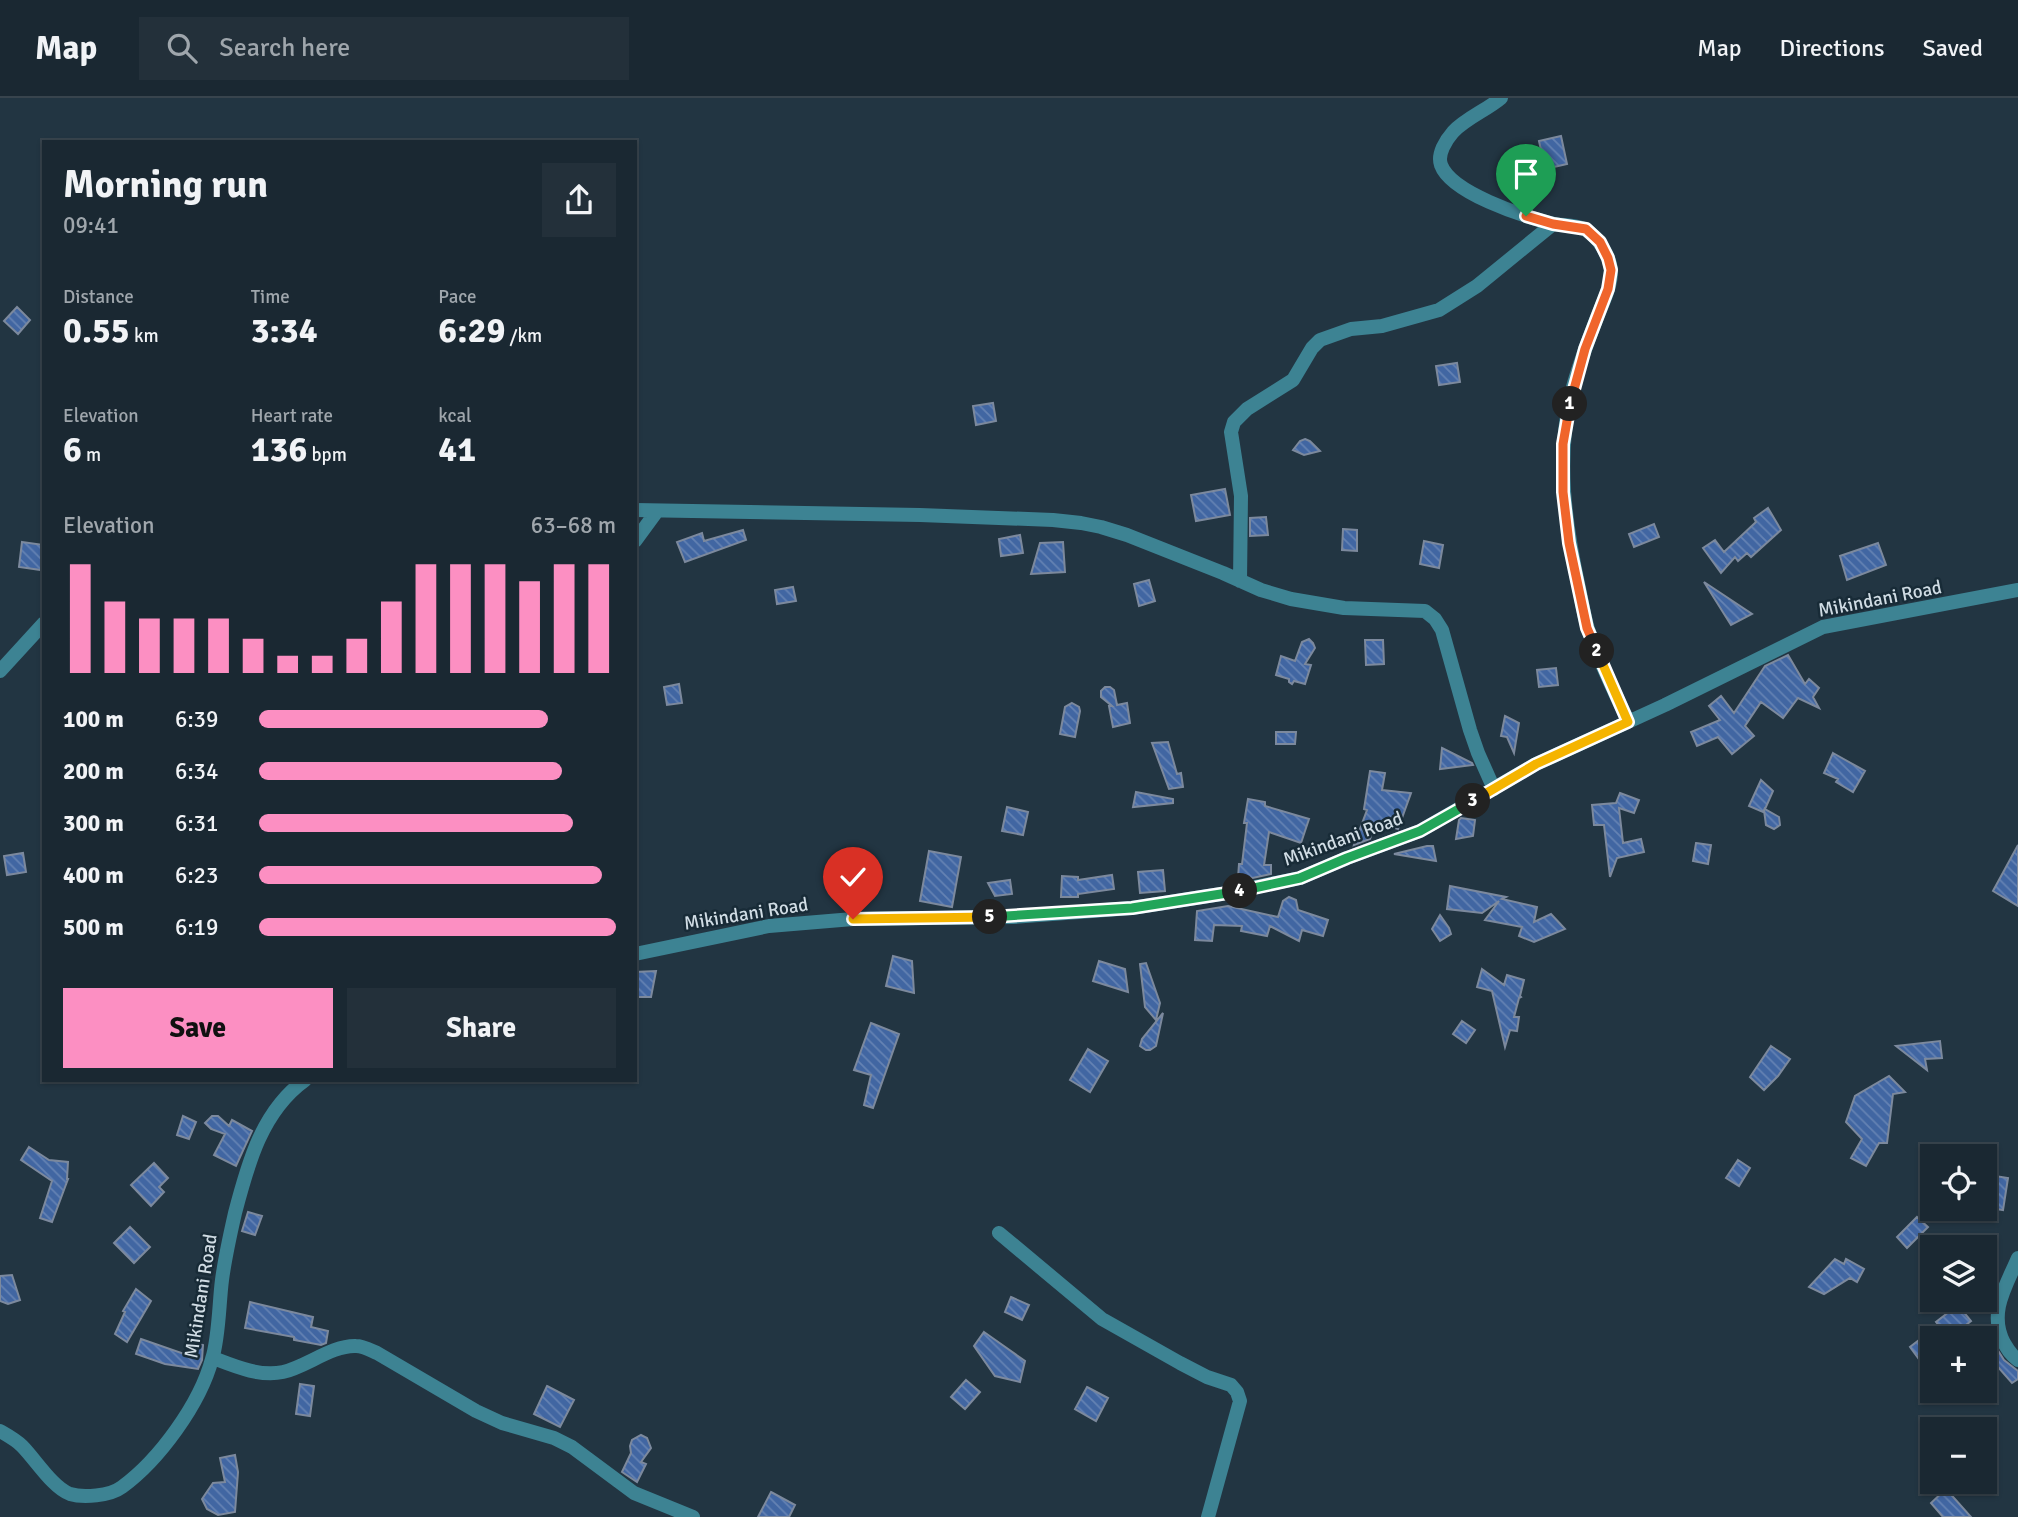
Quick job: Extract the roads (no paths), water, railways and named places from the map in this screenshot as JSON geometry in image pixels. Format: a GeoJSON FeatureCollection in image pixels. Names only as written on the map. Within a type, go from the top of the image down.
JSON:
{"type":"FeatureCollection","features":[{"type":"Feature","properties":{"kind":"street"},"geometry":{"type":"LineString","coordinates":[[1501,98],[1454,131],[1440,155],[1440,164],[1446,174],[1473,195],[1526,216],[1553,224],[1586,229],[1600,242],[1611,270],[1608,289],[1571,395],[1563,444],[1563,492],[1569,543],[1587,628],[1628,722]]}},
{"type":"Feature","properties":{"kind":"street"},"geometry":{"type":"LineString","coordinates":[[1240,581],[1241,496],[1231,432],[1234,422],[1265,397],[1293,380],[1312,348],[1320,340],[1351,329],[1382,326],[1439,310],[1477,286],[1553,224]]}},
{"type":"Feature","properties":{"kind":"street"},"geometry":{"type":"LineString","coordinates":[[637,510],[842,513],[1067,521],[1127,535],[1261,590],[1308,603],[1344,608],[1425,611],[1435,619],[1442,630],[1478,753],[1494,789]]}},
{"type":"Feature","properties":{"kind":"street"},"geometry":{"type":"LineString","coordinates":[[637,538],[657,511]]}},
{"type":"Feature","properties":{"kind":"street","name":"Mikindani Road"},"geometry":{"type":"LineString","coordinates":[[637,954],[769,926],[853,919],[1039,915],[1132,908],[1300,878],[1420,831],[1536,764],[1823,627],[2018,590]]}},
{"type":"Feature","properties":{"kind":"street"},"geometry":{"type":"LineString","coordinates":[[0,671],[42,626]]}},
{"type":"Feature","properties":{"kind":"street","name":"Mikindani Road"},"geometry":{"type":"LineString","coordinates":[[0,1431],[21,1444],[43,1472],[68,1493],[89,1497],[120,1489],[161,1450],[195,1402],[213,1358],[225,1256],[245,1172],[258,1138],[278,1105],[302,1082]]}},
{"type":"Feature","properties":{"kind":"street"},"geometry":{"type":"LineString","coordinates":[[999,1233],[1102,1319],[1207,1377],[1231,1385],[1237,1392],[1240,1401],[1208,1517]]}},
{"type":"Feature","properties":{"kind":"street"},"geometry":{"type":"LineString","coordinates":[[2018,1258],[1997,1313],[2000,1335],[2012,1356],[2018,1360]]}},
{"type":"Feature","properties":{"kind":"street"},"geometry":{"type":"LineString","coordinates":[[213,1358],[258,1372],[282,1372],[338,1349],[359,1346],[377,1353],[476,1411],[502,1423],[554,1438],[634,1493],[693,1517]]}}]}
